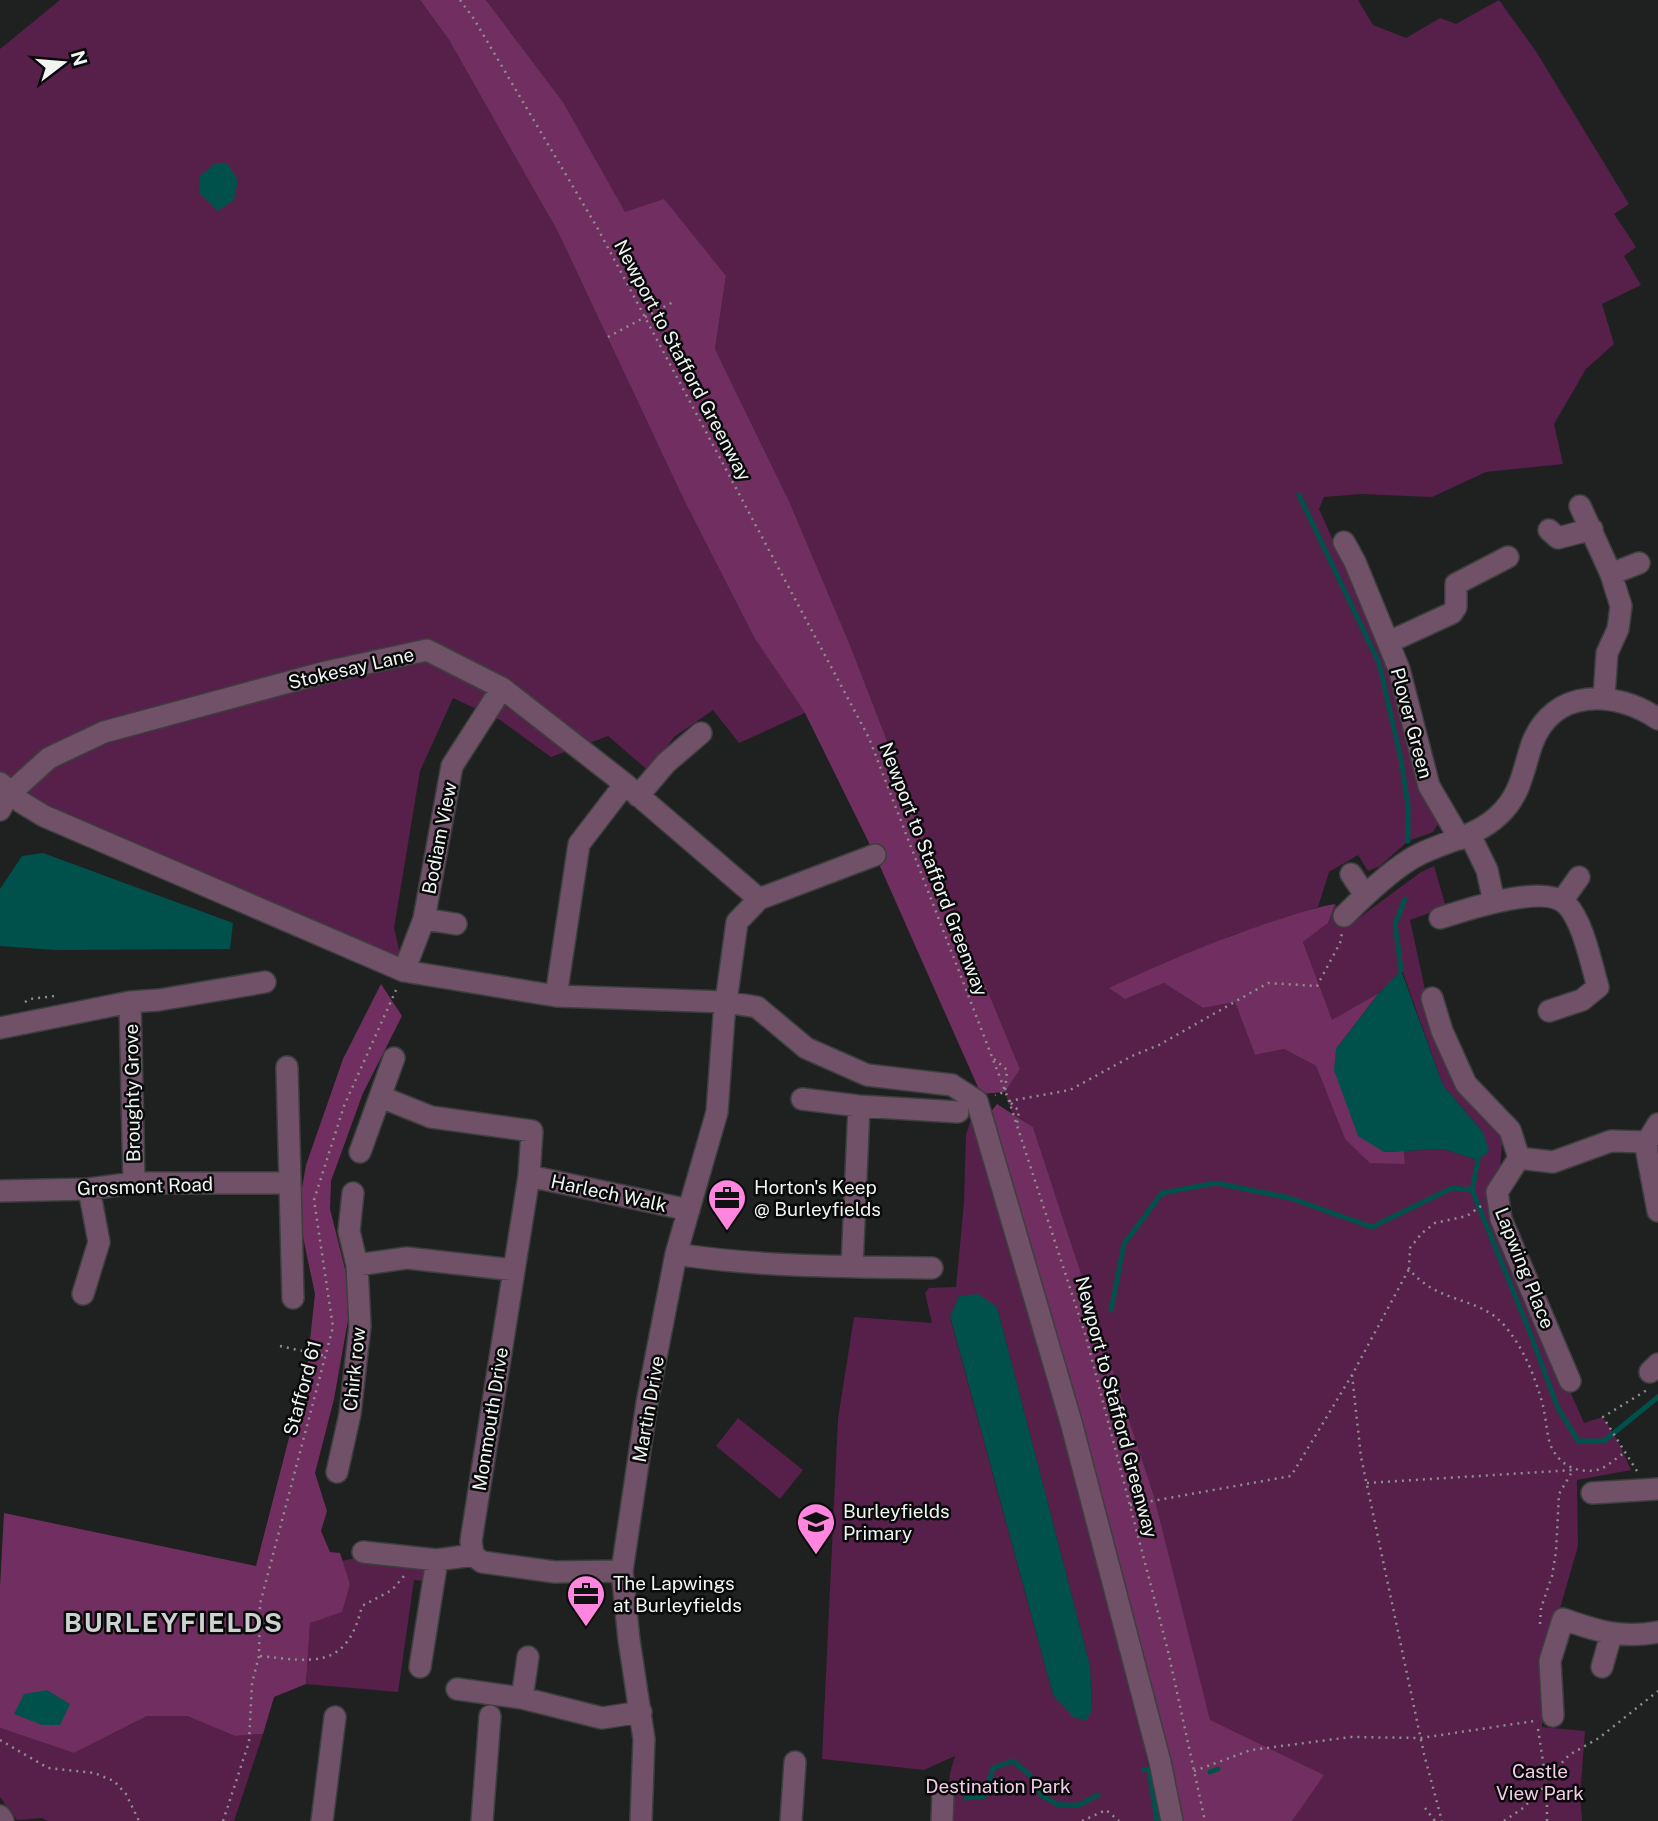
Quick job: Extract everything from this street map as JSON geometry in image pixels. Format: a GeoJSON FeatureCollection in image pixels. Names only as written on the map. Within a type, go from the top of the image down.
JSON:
{"type":"FeatureCollection","features":[{"type":"Feature","properties":{"kind":"street"},"geometry":{"type":"LineString","coordinates":[[1580,506],[1611,574],[1622,606],[1618,629],[1607,653],[1604,697]]}},
{"type":"Feature","properties":{"kind":"street"},"geometry":{"type":"LineString","coordinates":[[1549,530],[1558,538],[1592,529]]}},
{"type":"Feature","properties":{"kind":"street","name":"Plover Green"},"geometry":{"type":"LineString","coordinates":[[1344,542],[1389,642],[1410,705],[1424,774],[1429,786],[1487,870],[1485,904]]}},
{"type":"Feature","properties":{"kind":"street","name":"Plover Green"},"geometry":{"type":"LineString","coordinates":[[1389,642],[1452,613],[1456,607],[1456,584],[1508,557]]}},
{"type":"Feature","properties":{"kind":"street"},"geometry":{"type":"LineString","coordinates":[[1611,574],[1639,563]]}},
{"type":"Feature","properties":{"kind":"street","name":"Stokesay Lane"},"geometry":{"type":"LineString","coordinates":[[4,795],[49,758],[104,732],[326,672],[427,650],[502,688],[632,790],[758,899]]}},
{"type":"Feature","properties":{"kind":"street","name":"Bodiam View"},"geometry":{"type":"LineString","coordinates":[[404,971],[424,919],[453,766],[502,688]]}},
{"type":"Feature","properties":{"kind":"street"},"geometry":{"type":"LineString","coordinates":[[1344,916],[1365,895],[1417,855],[1465,837],[1500,815],[1513,799],[1522,781],[1533,743],[1551,716],[1576,701],[1604,697],[1633,705],[1658,719]]}},
{"type":"Feature","properties":{"kind":"street"},"geometry":{"type":"LineString","coordinates":[[556,996],[579,844],[632,790],[701,733]]}},
{"type":"Feature","properties":{"kind":"street"},"geometry":{"type":"LineString","coordinates":[[4,795],[44,816],[404,971],[424,972],[556,996],[726,1002],[757,1007],[806,1048],[867,1075],[951,1086],[977,1101],[1071,1422],[1154,1737],[1172,1821]]}},
{"type":"Feature","properties":{"kind":"street"},"geometry":{"type":"LineString","coordinates":[[758,899],[875,855]]}},
{"type":"Feature","properties":{"kind":"street"},"geometry":{"type":"LineString","coordinates":[[1351,874],[1365,895]]}},
{"type":"Feature","properties":{"kind":"street"},"geometry":{"type":"LineString","coordinates":[[1562,901],[1579,877]]}},
{"type":"Feature","properties":{"kind":"street"},"geometry":{"type":"LineString","coordinates":[[1440,918],[1485,904],[1537,897],[1552,897],[1562,901],[1576,919],[1598,986],[1582,1000],[1549,1011]]}},
{"type":"Feature","properties":{"kind":"street","name":"Martin Drive"},"geometry":{"type":"LineString","coordinates":[[641,1821],[644,1739],[622,1571],[647,1403],[676,1254],[717,1112],[726,1002],[737,922],[758,899]]}},
{"type":"Feature","properties":{"kind":"street","name":"Bodiam View"},"geometry":{"type":"LineString","coordinates":[[424,919],[456,924]]}},
{"type":"Feature","properties":{"kind":"street"},"geometry":{"type":"LineString","coordinates":[[0,1028],[128,1003],[265,982]]}},
{"type":"Feature","properties":{"kind":"street"},"geometry":{"type":"LineString","coordinates":[[1432,998],[1442,1031],[1466,1084],[1510,1130],[1518,1158],[1553,1162],[1611,1141],[1652,1133],[1647,1153],[1658,1211]]}},
{"type":"Feature","properties":{"kind":"street","name":"Broughty Grove"},"geometry":{"type":"LineString","coordinates":[[128,1003],[134,1183]]}},
{"type":"Feature","properties":{"kind":"street"},"geometry":{"type":"LineString","coordinates":[[360,1152],[394,1058]]}},
{"type":"Feature","properties":{"kind":"street"},"geometry":{"type":"LineString","coordinates":[[287,1067],[293,1298]]}},
{"type":"Feature","properties":{"kind":"street","name":"Monmouth Drive"},"geometry":{"type":"LineString","coordinates":[[381,1097],[431,1117],[532,1131],[529,1175],[471,1541],[473,1555]]}},
{"type":"Feature","properties":{"kind":"street"},"geometry":{"type":"LineString","coordinates":[[802,1100],[958,1112]]}},
{"type":"Feature","properties":{"kind":"street"},"geometry":{"type":"LineString","coordinates":[[852,1267],[859,1106]]}},
{"type":"Feature","properties":{"kind":"street","name":"Lapwing Place"},"geometry":{"type":"LineString","coordinates":[[1518,1158],[1497,1192],[1501,1219],[1570,1381]]}},
{"type":"Feature","properties":{"kind":"street","name":"Harlech Walk"},"geometry":{"type":"LineString","coordinates":[[529,1175],[689,1210]]}},
{"type":"Feature","properties":{"kind":"street","name":"Grosmont Road"},"geometry":{"type":"LineString","coordinates":[[0,1191],[89,1189],[134,1183],[290,1183]]}},
{"type":"Feature","properties":{"kind":"street"},"geometry":{"type":"LineString","coordinates":[[83,1294],[99,1242],[89,1189]]}},
{"type":"Feature","properties":{"kind":"street","name":"Chirk row"},"geometry":{"type":"LineString","coordinates":[[337,1472],[350,1415],[360,1326],[357,1265],[349,1231],[353,1193]]}},
{"type":"Feature","properties":{"kind":"street"},"geometry":{"type":"LineString","coordinates":[[676,1254],[714,1260],[932,1268]]}},
{"type":"Feature","properties":{"kind":"street"},"geometry":{"type":"LineString","coordinates":[[357,1265],[407,1258],[513,1270]]}},
{"type":"Feature","properties":{"kind":"street"},"geometry":{"type":"LineString","coordinates":[[1592,1493],[1658,1489]]}},
{"type":"Feature","properties":{"kind":"street"},"geometry":{"type":"LineString","coordinates":[[363,1552],[429,1559],[473,1555],[482,1562],[555,1572],[622,1571]]}},
{"type":"Feature","properties":{"kind":"street"},"geometry":{"type":"LineString","coordinates":[[420,1667],[429,1559]]}},
{"type":"Feature","properties":{"kind":"street"},"geometry":{"type":"LineString","coordinates":[[1545,1718],[1550,1661],[1563,1619],[1611,1635],[1638,1636],[1658,1632]]}},
{"type":"Feature","properties":{"kind":"street"},"geometry":{"type":"LineString","coordinates":[[1602,1667],[1611,1635]]}},
{"type":"Feature","properties":{"kind":"street"},"geometry":{"type":"LineString","coordinates":[[522,1698],[528,1657]]}},
{"type":"Feature","properties":{"kind":"street"},"geometry":{"type":"LineString","coordinates":[[457,1689],[522,1698],[602,1718],[641,1712]]}},
{"type":"Feature","properties":{"kind":"street"},"geometry":{"type":"LineString","coordinates":[[482,1821],[490,1716]]}},
{"type":"Feature","properties":{"kind":"street"},"geometry":{"type":"LineString","coordinates":[[322,1821],[335,1717]]}},
{"type":"Feature","properties":{"kind":"street"},"geometry":{"type":"LineString","coordinates":[[792,1821],[795,1762]]}},
{"type":"Feature","properties":{"kind":"street"},"geometry":{"type":"LineString","coordinates":[[942,1821],[943,1793]]}},
{"type":"Feature","properties":{"kind":"street"},"geometry":{"type":"LineString","coordinates":[[0,1816],[3,1821]]}},
{"type":"Feature","properties":{"kind":"path","name":"Newport to Stafford Greenway"},"geometry":{"type":"LineString","coordinates":[[460,0],[474,19],[598,229],[869,738],[1009,1101],[1086,1337],[1168,1651],[1205,1821]]}},
{"type":"Feature","properties":{"kind":"path"},"geometry":{"type":"LineString","coordinates":[[608,337],[676,301]]}},
{"type":"Feature","properties":{"kind":"path"},"geometry":{"type":"LineString","coordinates":[[1009,1101],[1070,1090],[1132,1056],[1159,1045],[1268,983],[1317,986],[1340,943],[1344,916]]}},
{"type":"Feature","properties":{"kind":"path","name":"Stafford 61"},"geometry":{"type":"LineString","coordinates":[[223,1821],[249,1742],[252,1683],[259,1656],[260,1604],[333,1327],[314,1200],[344,1106],[404,971]]}},
{"type":"Feature","properties":{"kind":"path"},"geometry":{"type":"LineString","coordinates":[[992,1057],[1007,1070],[1005,1092]]}},
{"type":"Feature","properties":{"kind":"path"},"geometry":{"type":"LineString","coordinates":[[1009,1101],[1019,1111],[1017,1126]]}},
{"type":"Feature","properties":{"kind":"path"},"geometry":{"type":"LineString","coordinates":[[1130,1505],[1291,1476],[1352,1375],[1409,1269],[1410,1248],[1434,1223],[1467,1216],[1483,1205]]}},
{"type":"Feature","properties":{"kind":"path"},"geometry":{"type":"LineString","coordinates":[[1409,1269],[1418,1280],[1434,1291],[1484,1308],[1503,1324],[1523,1351],[1542,1402],[1551,1446],[1563,1464],[1573,1470]]}},
{"type":"Feature","properties":{"kind":"path"},"geometry":{"type":"LineString","coordinates":[[280,1346],[325,1356]]}},
{"type":"Feature","properties":{"kind":"path"},"geometry":{"type":"LineString","coordinates":[[1352,1375],[1366,1483],[1421,1738],[1442,1821]]}},
{"type":"Feature","properties":{"kind":"path"},"geometry":{"type":"LineString","coordinates":[[1638,1472],[1603,1417],[1652,1375]]}},
{"type":"Feature","properties":{"kind":"path"},"geometry":{"type":"LineString","coordinates":[[1366,1483],[1599,1470],[1624,1453]]}},
{"type":"Feature","properties":{"kind":"path"},"geometry":{"type":"LineString","coordinates":[[259,1656],[307,1661],[339,1653],[357,1628],[362,1606],[392,1590],[429,1559]]}},
{"type":"Feature","properties":{"kind":"path"},"geometry":{"type":"LineString","coordinates":[[1504,1821],[1523,1808],[1547,1784],[1569,1755],[1599,1738],[1658,1691]]}},
{"type":"Feature","properties":{"kind":"path"},"geometry":{"type":"LineString","coordinates":[[1194,1771],[1251,1750],[1351,1737],[1421,1738],[1545,1718]]}},
{"type":"Feature","properties":{"kind":"path"},"geometry":{"type":"LineString","coordinates":[[0,1740],[48,1768],[94,1773],[114,1781],[126,1794],[139,1821]]}},
{"type":"Feature","properties":{"kind":"path"},"geometry":{"type":"LineString","coordinates":[[1547,1784],[1547,1821]]}},
{"type":"Feature","properties":{"kind":"path"},"geometry":{"type":"LineString","coordinates":[[1425,1808],[1435,1821]]}},
{"type":"Feature","properties":{"kind":"path"},"geometry":{"type":"LineString","coordinates":[[1083,1821],[1106,1810],[1119,1821]]}},
{"type":"Feature","properties":{"kind":"green space"},"geometry":{"type":"Polygon","coordinates":[[[60,0],[420,0],[449,40],[558,232],[684,500],[755,639],[805,713],[739,743],[713,710],[674,737],[650,772],[608,736],[551,757],[500,720],[453,698],[420,771],[394,928],[404,971],[0,789],[0,49],[60,0]]]}},
{"type":"Feature","properties":{"kind":"green space","name":"Castle View Park"},"geometry":{"type":"Polygon","coordinates":[[[486,0],[1358,0],[1373,25],[1406,38],[1440,18],[1456,24],[1499,0],[1537,53],[1629,204],[1614,214],[1636,247],[1624,256],[1641,285],[1602,304],[1614,344],[1586,369],[1554,424],[1563,464],[1486,472],[1432,497],[1361,494],[1324,497],[1319,509],[1388,663],[1419,786],[1438,824],[1433,832],[1408,841],[1380,866],[1368,871],[1358,855],[1329,872],[1318,907],[1230,936],[1125,999],[1164,983],[1203,1008],[1235,1002],[1255,1055],[1284,1049],[1316,1066],[1345,1139],[1405,1163],[1404,1151],[1443,1149],[1478,1160],[1483,1132],[1443,1085],[1402,970],[1379,993],[1332,1021],[1303,942],[1328,923],[1335,904],[1352,923],[1421,872],[1434,866],[1446,907],[1410,920],[1429,1008],[1503,1130],[1496,1222],[1584,1423],[1603,1417],[1631,1470],[1577,1480],[1578,1546],[1545,1660],[1542,1727],[1585,1731],[1580,1796],[1582,1821],[1292,1821],[1323,1775],[1210,1721],[1154,1496],[1033,1127],[1012,1113],[1005,1092],[1020,1069],[925,839],[850,645],[789,501],[715,349],[726,276],[625,213],[563,102],[486,0]]]}},
{"type":"Feature","properties":{"kind":"green space","name":"Destination Park"},"geometry":{"type":"Polygon","coordinates":[[[971,1120],[1056,1411],[1142,1737],[1160,1821],[947,1821],[950,1773],[955,1756],[924,1770],[822,1759],[838,1419],[854,1317],[932,1323],[925,1293],[929,1288],[956,1287],[964,1203],[966,1134],[971,1120]],[[959,1296],[950,1317],[1053,1695],[1092,1710],[1090,1666],[997,1307],[959,1296]]]}},
{"type":"Feature","properties":{"kind":"green space"},"geometry":{"type":"Polygon","coordinates":[[[738,1418],[803,1470],[780,1499],[716,1446],[738,1418]]]}},
{"type":"Feature","properties":{"kind":"green space"},"geometry":{"type":"Polygon","coordinates":[[[360,1557],[427,1561],[423,1581],[414,1580],[398,1692],[306,1684],[310,1623],[350,1584],[342,1561],[360,1557]]]}},
{"type":"Feature","properties":{"kind":"green space"},"geometry":{"type":"Polygon","coordinates":[[[147,1716],[187,1716],[235,1736],[263,1734],[234,1821],[47,1821],[42,1818],[17,1820],[0,1797],[0,1728],[74,1753],[147,1716]]]}},
{"type":"Feature","properties":{"kind":"shaded area"},"geometry":{"type":"Polygon","coordinates":[[[420,0],[486,0],[563,102],[625,212],[664,199],[726,276],[715,349],[789,501],[850,645],[925,839],[1020,1069],[1005,1092],[981,1094],[875,855],[805,713],[755,639],[684,500],[558,232],[449,40],[420,0]]]}},
{"type":"Feature","properties":{"kind":"shaded area"},"geometry":{"type":"Polygon","coordinates":[[[1335,904],[1328,923],[1303,942],[1332,1020],[1379,993],[1336,1049],[1384,1152],[1404,1151],[1405,1164],[1370,1163],[1345,1139],[1316,1066],[1284,1049],[1255,1055],[1235,1002],[1203,1008],[1164,983],[1125,999],[1109,988],[1227,937],[1301,912],[1335,904]]]}},
{"type":"Feature","properties":{"kind":"shaded area"},"geometry":{"type":"Polygon","coordinates":[[[381,984],[402,1016],[363,1093],[331,1181],[330,1209],[349,1285],[348,1320],[334,1399],[315,1473],[327,1511],[321,1531],[330,1552],[340,1553],[350,1584],[342,1612],[310,1623],[306,1684],[274,1697],[263,1734],[235,1736],[187,1716],[147,1716],[74,1753],[0,1728],[0,1587],[4,1513],[256,1566],[307,1368],[315,1294],[303,1237],[300,1199],[306,1165],[343,1059],[381,984]]]}},
{"type":"Feature","properties":{"kind":"shaded area"},"geometry":{"type":"Polygon","coordinates":[[[997,1104],[1033,1127],[1154,1496],[1210,1720],[1324,1775],[1292,1821],[1177,1821],[987,1117],[997,1104]]]}},
{"type":"Feature","properties":{"kind":"water"},"geometry":{"type":"Polygon","coordinates":[[[216,163],[227,163],[238,180],[234,200],[218,211],[199,193],[200,176],[216,163]]]}},
{"type":"Feature","properties":{"kind":"water"},"geometry":{"type":"Polygon","coordinates":[[[43,853],[233,923],[230,949],[55,950],[0,946],[0,889],[22,856],[43,853]]]}},
{"type":"Feature","properties":{"kind":"water"},"geometry":{"type":"Polygon","coordinates":[[[1401,970],[1443,1085],[1483,1132],[1489,1151],[1478,1160],[1443,1149],[1384,1152],[1358,1136],[1334,1070],[1336,1049],[1379,993],[1401,970]]]}},
{"type":"Feature","properties":{"kind":"water"},"geometry":{"type":"Polygon","coordinates":[[[978,1294],[997,1307],[1090,1666],[1092,1710],[1086,1721],[1073,1717],[1053,1695],[950,1316],[959,1296],[978,1294]]]}},
{"type":"Feature","properties":{"kind":"water"},"geometry":{"type":"Polygon","coordinates":[[[47,1690],[70,1704],[60,1725],[42,1725],[14,1714],[24,1694],[47,1690]]]}},
{"type":"Feature","properties":{"kind":"waterway"},"geometry":{"type":"LineString","coordinates":[[1299,495],[1379,663],[1401,759],[1408,806],[1408,841]]}},
{"type":"Feature","properties":{"kind":"waterway"},"geometry":{"type":"LineString","coordinates":[[1401,970],[1395,924],[1405,899]]}},
{"type":"Feature","properties":{"kind":"waterway"},"geometry":{"type":"LineString","coordinates":[[1478,1160],[1472,1190],[1558,1408],[1578,1441],[1604,1441],[1658,1397]]}},
{"type":"Feature","properties":{"kind":"waterway"},"geometry":{"type":"LineString","coordinates":[[1111,1310],[1124,1244],[1162,1193],[1216,1183],[1290,1198],[1372,1227],[1452,1188],[1472,1190]]}},
{"type":"Feature","properties":{"kind":"waterway"},"geometry":{"type":"LineString","coordinates":[[966,1798],[985,1796],[993,1768],[1013,1761],[1029,1774],[1042,1796],[1059,1805],[1079,1805],[1098,1795]]}},
{"type":"Feature","properties":{"kind":"waterway"},"geometry":{"type":"LineString","coordinates":[[1144,1770],[1149,1769],[1157,1821]]}},
{"type":"Feature","properties":{"kind":"waterway"},"geometry":{"type":"LineString","coordinates":[[1210,1772],[1218,1769]]}},
{"type":"Feature","properties":{"kind":"place","name":"Horton's Keep @ Burleyfields"},"geometry":{"type":"Point","coordinates":[727,1232]}},
{"type":"Feature","properties":{"kind":"place","name":"Burleyfields Primary"},"geometry":{"type":"Point","coordinates":[816,1556]}},
{"type":"Feature","properties":{"kind":"place","name":"The Lapwings at Burleyfields"},"geometry":{"type":"Point","coordinates":[586,1628]}},
{"type":"Feature","properties":{"kind":"district","name":"BURLEYFIELDS"},"geometry":{"type":"Point","coordinates":[174,1622]}}]}
